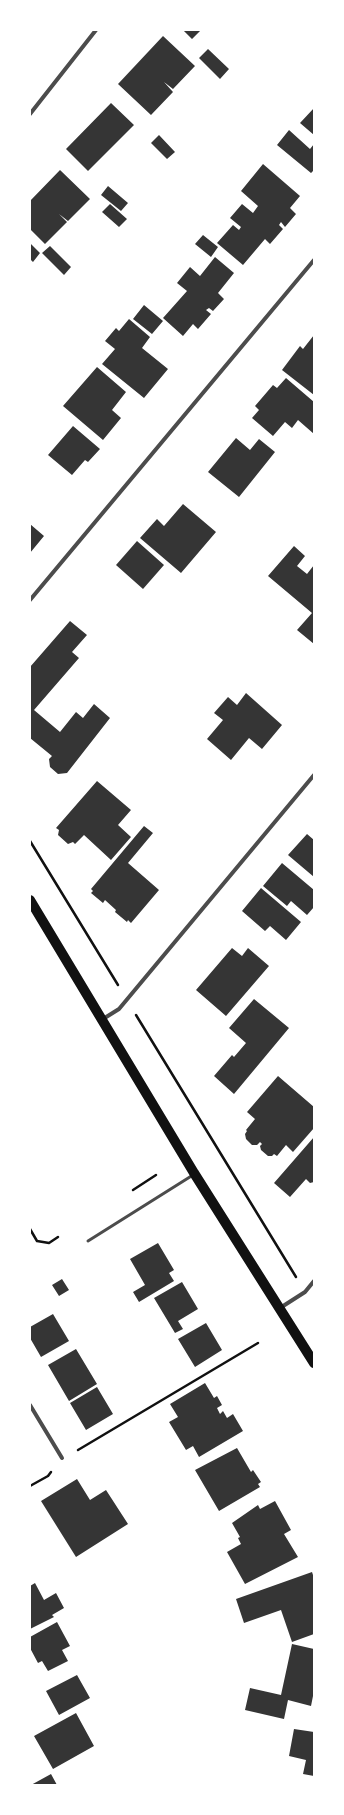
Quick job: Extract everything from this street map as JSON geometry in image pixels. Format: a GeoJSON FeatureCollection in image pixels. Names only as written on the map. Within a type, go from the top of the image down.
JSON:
{"type":"FeatureCollection","features":[{"type":"Feature","properties":{"kind":"main road"},"geometry":{"type":"LineString","coordinates":[[30,900],[194,1173],[314,1363]]}},
{"type":"Feature","properties":{"kind":"street"},"geometry":{"type":"LineString","coordinates":[[30,114],[96,30]]}},
{"type":"Feature","properties":{"kind":"street"},"geometry":{"type":"LineString","coordinates":[[30,600],[314,260]]}},
{"type":"Feature","properties":{"kind":"street"},"geometry":{"type":"LineString","coordinates":[[102,1020],[118,1009],[314,775]]}},
{"type":"Feature","properties":{"kind":"street"},"geometry":{"type":"LineString","coordinates":[[280,1308],[305,1292],[314,1281]]}},
{"type":"Feature","properties":{"kind":"street"},"geometry":{"type":"LineString","coordinates":[[30,1405],[62,1458]]}},
{"type":"Feature","properties":{"kind":"lane"},"geometry":{"type":"LineString","coordinates":[[88,1241],[194,1173]]}},
{"type":"Feature","properties":{"kind":"path"},"geometry":{"type":"LineString","coordinates":[[30,841],[114,979]]}},
{"type":"Feature","properties":{"kind":"path"},"geometry":{"type":"LineString","coordinates":[[141,1022],[290,1267]]}},
{"type":"Feature","properties":{"kind":"path"},"geometry":{"type":"LineString","coordinates":[[30,1229],[37,1241],[49,1243],[58,1237]]}},
{"type":"Feature","properties":{"kind":"path"},"geometry":{"type":"LineString","coordinates":[[30,1486],[48,1476],[62,1458],[108,1433],[258,1343]]}},
{"type":"Feature","properties":{"kind":"building"},"geometry":{"type":"Polygon","coordinates":[[[183,30],[201,30],[192,39],[183,30]]]}},
{"type":"Feature","properties":{"kind":"building"},"geometry":{"type":"Polygon","coordinates":[[[163,36],[195,66],[173,89],[164,82],[173,92],[151,115],[118,84],[163,36]]]}},
{"type":"Feature","properties":{"kind":"building"},"geometry":{"type":"Polygon","coordinates":[[[208,49],[229,69],[220,79],[199,58],[208,49]]]}},
{"type":"Feature","properties":{"kind":"building"},"geometry":{"type":"Polygon","coordinates":[[[111,103],[134,125],[88,171],[66,149],[111,103]]]}},
{"type":"Feature","properties":{"kind":"building"},"geometry":{"type":"Polygon","coordinates":[[[314,108],[314,135],[300,123],[314,108]]]}},
{"type":"Feature","properties":{"kind":"building"},"geometry":{"type":"Polygon","coordinates":[[[289,130],[310,149],[314,144],[314,170],[311,173],[277,145],[289,130]]]}},
{"type":"Feature","properties":{"kind":"building"},"geometry":{"type":"Polygon","coordinates":[[[159,135],[175,152],[167,159],[151,143],[159,135]]]}},
{"type":"Feature","properties":{"kind":"building"},"geometry":{"type":"Polygon","coordinates":[[[263,164],[300,196],[290,208],[296,214],[285,227],[281,222],[279,225],[283,229],[270,244],[265,239],[243,265],[217,243],[233,225],[239,230],[241,227],[230,218],[242,204],[253,213],[258,206],[241,191],[263,164]]]}},
{"type":"Feature","properties":{"kind":"building"},"geometry":{"type":"Polygon","coordinates":[[[60,170],[90,199],[68,221],[59,214],[67,222],[45,244],[30,229],[30,201],[60,170]]]}},
{"type":"Feature","properties":{"kind":"building"},"geometry":{"type":"Polygon","coordinates":[[[108,186],[128,203],[121,211],[101,195],[108,186]]]}},
{"type":"Feature","properties":{"kind":"building"},"geometry":{"type":"Polygon","coordinates":[[[110,204],[127,219],[119,227],[102,212],[110,204]]]}},
{"type":"Feature","properties":{"kind":"building"},"geometry":{"type":"Polygon","coordinates":[[[203,235],[218,247],[211,257],[195,244],[203,235]]]}},
{"type":"Feature","properties":{"kind":"building"},"geometry":{"type":"Polygon","coordinates":[[[30,243],[40,253],[33,262],[30,259],[30,243]]]}},
{"type":"Feature","properties":{"kind":"building"},"geometry":{"type":"Polygon","coordinates":[[[50,246],[71,267],[64,275],[42,253],[50,246]]]}},
{"type":"Feature","properties":{"kind":"building"},"geometry":{"type":"Polygon","coordinates":[[[215,257],[234,273],[218,293],[224,299],[213,311],[209,308],[206,310],[211,314],[198,329],[193,324],[183,336],[163,318],[187,291],[177,283],[190,267],[200,276],[215,257]]]}},
{"type":"Feature","properties":{"kind":"building"},"geometry":{"type":"Polygon","coordinates":[[[144,305],[163,321],[152,334],[133,319],[144,305]]]}},
{"type":"Feature","properties":{"kind":"building"},"geometry":{"type":"Polygon","coordinates":[[[129,319],[150,337],[142,348],[168,369],[144,398],[102,364],[115,349],[105,341],[116,328],[119,331],[129,319]]]}},
{"type":"Feature","properties":{"kind":"building"},"geometry":{"type":"Polygon","coordinates":[[[314,335],[314,395],[282,370],[300,346],[303,349],[314,335]]]}},
{"type":"Feature","properties":{"kind":"building"},"geometry":{"type":"Polygon","coordinates":[[[97,367],[126,392],[112,410],[121,418],[103,440],[63,406],[97,367]]]}},
{"type":"Feature","properties":{"kind":"building"},"geometry":{"type":"Polygon","coordinates":[[[286,378],[314,402],[314,434],[298,420],[292,428],[285,422],[273,436],[252,418],[259,410],[255,406],[273,385],[277,388],[286,378]]]}},
{"type":"Feature","properties":{"kind":"building"},"geometry":{"type":"Polygon","coordinates":[[[73,426],[100,449],[88,462],[85,460],[72,475],[48,455],[73,426]]]}},
{"type":"Feature","properties":{"kind":"building"},"geometry":{"type":"Polygon","coordinates":[[[236,438],[250,450],[259,439],[275,452],[239,497],[208,472],[236,438]]]}},
{"type":"Feature","properties":{"kind":"building"},"geometry":{"type":"Polygon","coordinates":[[[183,504],[216,532],[181,573],[140,538],[157,519],[164,526],[183,504]]]}},
{"type":"Feature","properties":{"kind":"building"},"geometry":{"type":"Polygon","coordinates":[[[30,524],[44,536],[30,553],[30,524]]]}},
{"type":"Feature","properties":{"kind":"building"},"geometry":{"type":"Polygon","coordinates":[[[137,541],[164,565],[143,589],[116,565],[137,541]]]}},
{"type":"Feature","properties":{"kind":"building"},"geometry":{"type":"Polygon","coordinates":[[[294,546],[305,556],[297,566],[307,574],[314,565],[314,644],[297,630],[312,613],[268,576],[294,546]]]}},
{"type":"Feature","properties":{"kind":"building"},"geometry":{"type":"Polygon","coordinates":[[[70,621],[87,635],[72,652],[79,658],[34,710],[60,732],[76,712],[83,718],[94,704],[110,718],[67,773],[58,774],[50,767],[49,759],[52,756],[30,738],[30,667],[70,621]]]}},
{"type":"Feature","properties":{"kind":"building"},"geometry":{"type":"Polygon","coordinates":[[[246,693],[282,725],[262,749],[249,738],[231,760],[207,739],[223,720],[214,713],[228,697],[237,705],[246,693]]]}},
{"type":"Feature","properties":{"kind":"building"},"geometry":{"type":"Polygon","coordinates":[[[97,781],[131,810],[118,825],[131,837],[111,860],[84,835],[75,844],[73,842],[68,844],[58,835],[59,830],[56,828],[97,781]]]}},
{"type":"Feature","properties":{"kind":"building"},"geometry":{"type":"Polygon","coordinates":[[[144,826],[153,833],[128,863],[159,890],[131,923],[128,920],[127,922],[115,912],[116,910],[105,900],[103,903],[91,893],[93,891],[91,889],[144,826]]]}},
{"type":"Feature","properties":{"kind":"building"},"geometry":{"type":"Polygon","coordinates":[[[307,834],[314,840],[314,877],[288,855],[307,834]]]}},
{"type":"Feature","properties":{"kind":"building"},"geometry":{"type":"Polygon","coordinates":[[[282,863],[314,890],[314,907],[307,915],[291,901],[287,906],[263,886],[282,863]]]}},
{"type":"Feature","properties":{"kind":"building"},"geometry":{"type":"Polygon","coordinates":[[[261,888],[301,922],[286,940],[270,926],[265,931],[242,911],[261,888]]]}},
{"type":"Feature","properties":{"kind":"building"},"geometry":{"type":"Polygon","coordinates":[[[232,948],[242,956],[248,948],[269,966],[226,1016],[196,990],[232,948]]]}},
{"type":"Feature","properties":{"kind":"building"},"geometry":{"type":"Polygon","coordinates":[[[254,999],[289,1028],[234,1094],[214,1076],[232,1055],[234,1057],[246,1043],[229,1028],[254,999]]]}},
{"type":"Feature","properties":{"kind":"building"},"geometry":{"type":"Polygon","coordinates":[[[278,1076],[314,1107],[314,1128],[293,1152],[286,1145],[277,1156],[274,1154],[272,1156],[268,1156],[261,1150],[260,1146],[262,1144],[260,1142],[257,1145],[252,1145],[246,1139],[246,1130],[255,1119],[247,1112],[278,1076]]]}},
{"type":"Feature","properties":{"kind":"building"},"geometry":{"type":"Polygon","coordinates":[[[314,1137],[314,1182],[310,1183],[306,1179],[290,1197],[274,1183],[314,1137]]]}},
{"type":"Feature","properties":{"kind":"building"},"geometry":{"type":"Polygon","coordinates":[[[158,1243],[174,1270],[169,1273],[174,1281],[139,1302],[133,1292],[145,1285],[130,1259],[158,1243]]]}},
{"type":"Feature","properties":{"kind":"building"},"geometry":{"type":"Polygon","coordinates":[[[62,1279],[69,1290],[59,1296],[52,1285],[62,1279]]]}},
{"type":"Feature","properties":{"kind":"building"},"geometry":{"type":"Polygon","coordinates":[[[182,1282],[198,1309],[178,1321],[183,1329],[175,1333],[154,1298],[182,1282]]]}},
{"type":"Feature","properties":{"kind":"building"},"geometry":{"type":"Polygon","coordinates":[[[53,1314],[69,1341],[41,1357],[30,1338],[30,1327],[53,1314]]]}},
{"type":"Feature","properties":{"kind":"building"},"geometry":{"type":"Polygon","coordinates":[[[206,1323],[222,1350],[195,1367],[178,1339],[206,1323]]]}},
{"type":"Feature","properties":{"kind":"building"},"geometry":{"type":"Polygon","coordinates":[[[76,1349],[97,1384],[69,1401],[48,1365],[76,1349]]]}},
{"type":"Feature","properties":{"kind":"building"},"geometry":{"type":"Polygon","coordinates":[[[205,1383],[214,1398],[217,1396],[222,1405],[217,1408],[220,1414],[223,1411],[227,1418],[233,1414],[243,1431],[199,1457],[193,1446],[186,1450],[169,1422],[178,1417],[170,1404],[205,1383]]]}},
{"type":"Feature","properties":{"kind":"building"},"geometry":{"type":"Polygon","coordinates":[[[97,1387],[113,1414],[86,1430],[70,1403],[97,1387]]]}},
{"type":"Feature","properties":{"kind":"building"},"geometry":{"type":"Polygon","coordinates":[[[237,1448],[251,1472],[253,1470],[261,1482],[258,1484],[260,1487],[219,1511],[195,1470],[237,1448]]]}},
{"type":"Feature","properties":{"kind":"building"},"geometry":{"type":"Polygon","coordinates":[[[77,1479],[90,1500],[106,1490],[128,1524],[76,1557],[41,1501],[77,1479]]]}},
{"type":"Feature","properties":{"kind":"building"},"geometry":{"type":"Polygon","coordinates":[[[275,1501],[291,1530],[284,1534],[298,1557],[245,1584],[227,1552],[241,1544],[238,1538],[240,1537],[232,1523],[258,1505],[260,1509],[275,1501]]]}},
{"type":"Feature","properties":{"kind":"building"},"geometry":{"type":"Polygon","coordinates":[[[312,1572],[314,1578],[314,1634],[292,1642],[281,1610],[244,1623],[236,1599],[312,1572]]]}},
{"type":"Feature","properties":{"kind":"building"},"geometry":{"type":"Polygon","coordinates":[[[35,1583],[44,1600],[56,1593],[64,1608],[52,1615],[54,1617],[30,1629],[30,1586],[35,1583]]]}},
{"type":"Feature","properties":{"kind":"building"},"geometry":{"type":"Polygon","coordinates":[[[57,1622],[70,1646],[62,1650],[68,1661],[48,1671],[42,1661],[38,1663],[30,1648],[30,1637],[57,1622]]]}},
{"type":"Feature","properties":{"kind":"building"},"geometry":{"type":"Polygon","coordinates":[[[292,1644],[314,1649],[314,1691],[311,1706],[288,1700],[284,1719],[245,1710],[250,1688],[281,1695],[292,1644]]]}},
{"type":"Feature","properties":{"kind":"building"},"geometry":{"type":"Polygon","coordinates":[[[77,1675],[90,1698],[59,1715],[46,1691],[77,1675]]]}},
{"type":"Feature","properties":{"kind":"building"},"geometry":{"type":"Polygon","coordinates":[[[76,1713],[94,1746],[53,1769],[34,1736],[76,1713]]]}},
{"type":"Feature","properties":{"kind":"building"},"geometry":{"type":"Polygon","coordinates":[[[294,1729],[314,1732],[314,1776],[303,1774],[306,1760],[289,1756],[294,1729]]]}},
{"type":"Feature","properties":{"kind":"building"},"geometry":{"type":"Polygon","coordinates":[[[51,1774],[57,1785],[31,1785],[51,1774]]]}}]}
